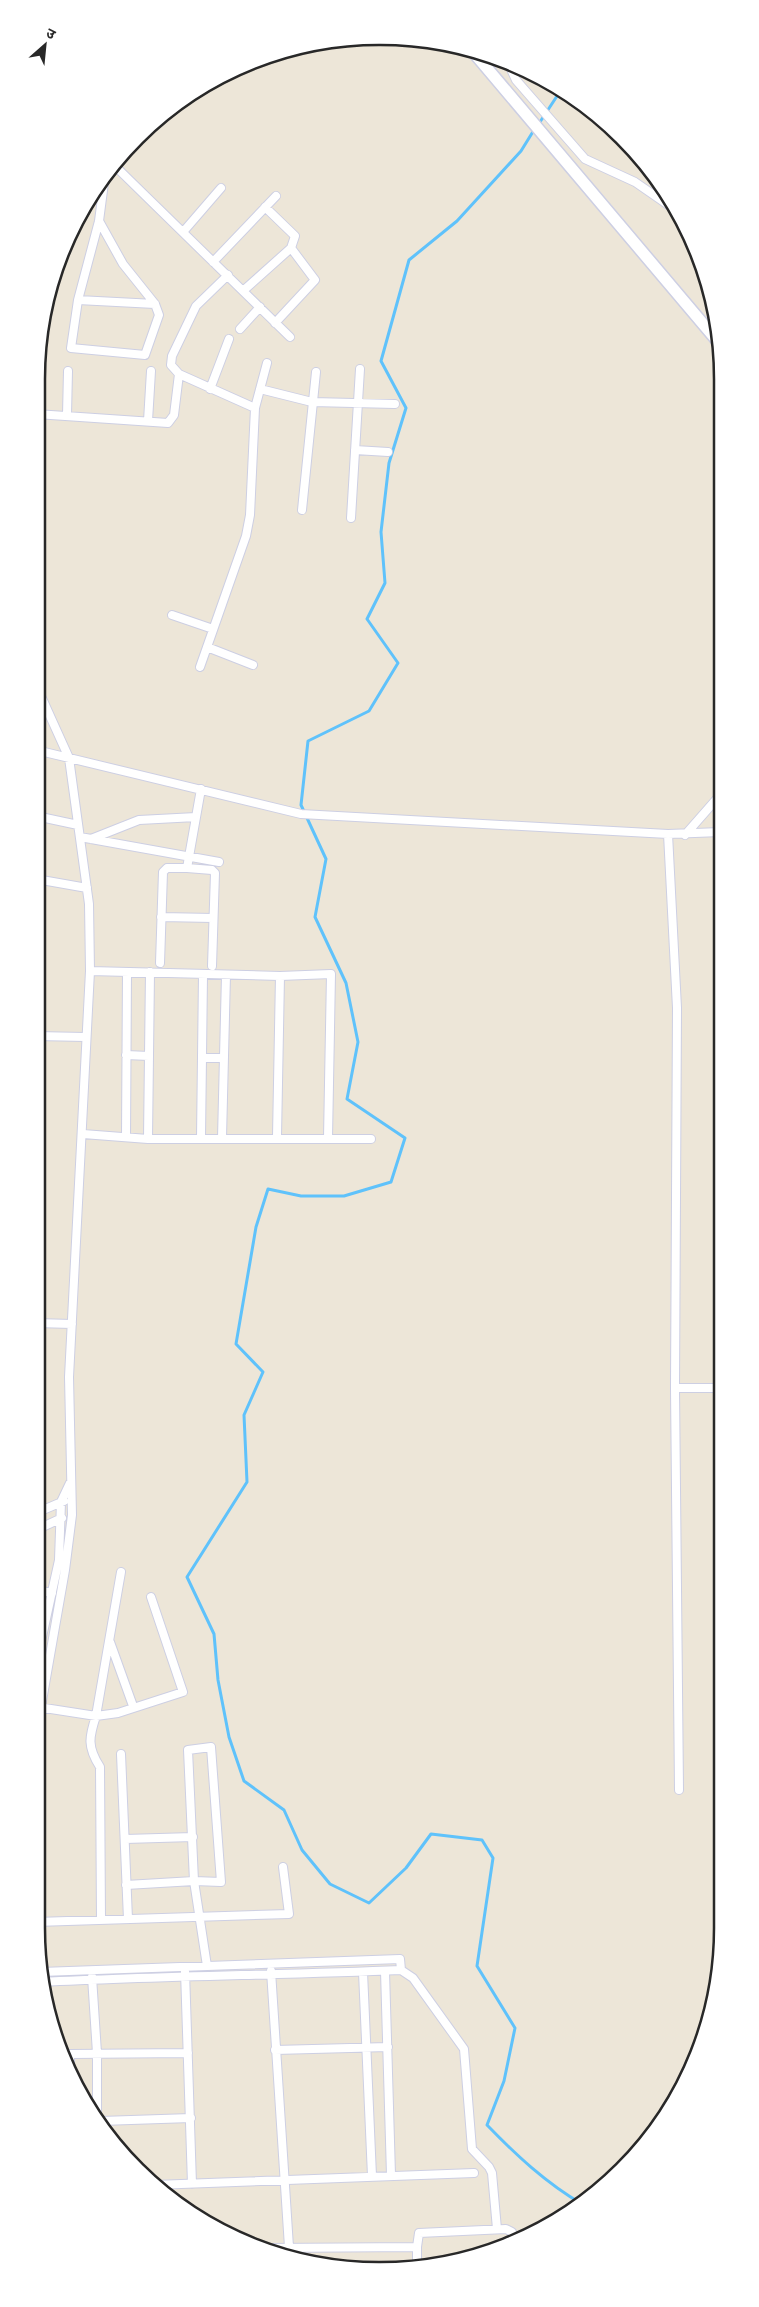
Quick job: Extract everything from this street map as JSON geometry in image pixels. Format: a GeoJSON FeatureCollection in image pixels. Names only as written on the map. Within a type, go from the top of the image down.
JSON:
{"type":"FeatureCollection","features":[{"type":"Feature","properties":{"kind":"street"},"geometry":{"type":"LineString","coordinates":[[481,61],[711,333]]}},
{"type":"Feature","properties":{"kind":"street"},"geometry":{"type":"LineString","coordinates":[[512,72],[516,80],[585,158],[635,182],[662,201]]}},
{"type":"Feature","properties":{"kind":"street"},"geometry":{"type":"LineString","coordinates":[[119,170],[290,337]]}},
{"type":"Feature","properties":{"kind":"street"},"geometry":{"type":"LineString","coordinates":[[183,232],[221,188]]}},
{"type":"Feature","properties":{"kind":"street"},"geometry":{"type":"LineString","coordinates":[[99,221],[123,264],[155,304],[159,315],[145,355],[71,348],[78,300],[99,221],[103,191]]}},
{"type":"Feature","properties":{"kind":"street"},"geometry":{"type":"LineString","coordinates":[[213,262],[276,196]]}},
{"type":"Feature","properties":{"kind":"street"},"geometry":{"type":"LineString","coordinates":[[244,290],[291,248],[295,236],[265,207]]}},
{"type":"Feature","properties":{"kind":"street"},"geometry":{"type":"LineString","coordinates":[[275,323],[315,280],[291,248]]}},
{"type":"Feature","properties":{"kind":"street"},"geometry":{"type":"LineString","coordinates":[[228,275],[196,306],[172,356],[171,365],[178,374],[255,408]]}},
{"type":"Feature","properties":{"kind":"street"},"geometry":{"type":"LineString","coordinates":[[78,300],[155,304]]}},
{"type":"Feature","properties":{"kind":"street"},"geometry":{"type":"LineString","coordinates":[[240,329],[260,307]]}},
{"type":"Feature","properties":{"kind":"street"},"geometry":{"type":"LineString","coordinates":[[210,389],[228,339]]}},
{"type":"Feature","properties":{"kind":"street"},"geometry":{"type":"LineString","coordinates":[[200,666],[248,528],[255,408],[267,363]]}},
{"type":"Feature","properties":{"kind":"street"},"geometry":{"type":"LineString","coordinates":[[351,518],[360,369]]}},
{"type":"Feature","properties":{"kind":"street"},"geometry":{"type":"LineString","coordinates":[[67,415],[68,371]]}},
{"type":"Feature","properties":{"kind":"street"},"geometry":{"type":"LineString","coordinates":[[148,421],[151,371]]}},
{"type":"Feature","properties":{"kind":"street"},"geometry":{"type":"LineString","coordinates":[[302,510],[316,372]]}},
{"type":"Feature","properties":{"kind":"street"},"geometry":{"type":"LineString","coordinates":[[45,414],[168,422],[174,415],[178,374]]}},
{"type":"Feature","properties":{"kind":"street"},"geometry":{"type":"LineString","coordinates":[[260,389],[312,402],[395,404]]}},
{"type":"Feature","properties":{"kind":"street"},"geometry":{"type":"LineString","coordinates":[[355,450],[388,452]]}},
{"type":"Feature","properties":{"kind":"street"},"geometry":{"type":"LineString","coordinates":[[172,615],[213,629]]}},
{"type":"Feature","properties":{"kind":"street"},"geometry":{"type":"LineString","coordinates":[[207,647],[253,664]]}},
{"type":"Feature","properties":{"kind":"street"},"geometry":{"type":"LineString","coordinates":[[45,705],[69,758],[87,888],[90,971],[85,1037],[82,1134],[69,1377],[72,1515],[65,1570],[45,1675]]}},
{"type":"Feature","properties":{"kind":"street"},"geometry":{"type":"LineString","coordinates":[[45,752],[301,814],[685,835],[714,833]]}},
{"type":"Feature","properties":{"kind":"street"},"geometry":{"type":"LineString","coordinates":[[187,868],[201,789]]}},
{"type":"Feature","properties":{"kind":"street"},"geometry":{"type":"LineString","coordinates":[[685,835],[714,802]]}},
{"type":"Feature","properties":{"kind":"street"},"geometry":{"type":"LineString","coordinates":[[91,838],[139,820],[196,817]]}},
{"type":"Feature","properties":{"kind":"street"},"geometry":{"type":"LineString","coordinates":[[45,818],[78,825]]}},
{"type":"Feature","properties":{"kind":"street"},"geometry":{"type":"LineString","coordinates":[[668,834],[677,1008],[675,1388],[680,1790]]}},
{"type":"Feature","properties":{"kind":"street"},"geometry":{"type":"LineString","coordinates":[[80,836],[219,862]]}},
{"type":"Feature","properties":{"kind":"street"},"geometry":{"type":"LineString","coordinates":[[160,963],[164,869],[187,868],[212,870],[215,873],[212,966]]}},
{"type":"Feature","properties":{"kind":"street"},"geometry":{"type":"LineString","coordinates":[[45,881],[87,888]]}},
{"type":"Feature","properties":{"kind":"street"},"geometry":{"type":"LineString","coordinates":[[161,917],[213,918]]}},
{"type":"Feature","properties":{"kind":"street"},"geometry":{"type":"LineString","coordinates":[[90,971],[280,976],[331,974],[328,1138]]}},
{"type":"Feature","properties":{"kind":"street"},"geometry":{"type":"LineString","coordinates":[[126,1137],[127,972]]}},
{"type":"Feature","properties":{"kind":"street"},"geometry":{"type":"LineString","coordinates":[[148,1138],[150,972]]}},
{"type":"Feature","properties":{"kind":"street"},"geometry":{"type":"LineString","coordinates":[[201,1138],[203,975]]}},
{"type":"Feature","properties":{"kind":"street"},"geometry":{"type":"LineString","coordinates":[[222,1138],[226,975]]}},
{"type":"Feature","properties":{"kind":"street"},"geometry":{"type":"LineString","coordinates":[[277,1137],[280,976]]}},
{"type":"Feature","properties":{"kind":"street"},"geometry":{"type":"LineString","coordinates":[[45,1036],[85,1037]]}},
{"type":"Feature","properties":{"kind":"street"},"geometry":{"type":"LineString","coordinates":[[126,1055],[149,1056]]}},
{"type":"Feature","properties":{"kind":"street"},"geometry":{"type":"LineString","coordinates":[[202,1058],[224,1058]]}},
{"type":"Feature","properties":{"kind":"street"},"geometry":{"type":"LineString","coordinates":[[82,1134],[148,1138],[277,1137],[371,1139]]}},
{"type":"Feature","properties":{"kind":"street"},"geometry":{"type":"LineString","coordinates":[[45,1323],[72,1324]]}},
{"type":"Feature","properties":{"kind":"street"},"geometry":{"type":"LineString","coordinates":[[675,1388],[714,1388]]}},
{"type":"Feature","properties":{"kind":"street"},"geometry":{"type":"LineString","coordinates":[[45,1624],[59,1560],[61,1502],[70,1483]]}},
{"type":"Feature","properties":{"kind":"street"},"geometry":{"type":"LineString","coordinates":[[45,1509],[61,1502],[72,1500]]}},
{"type":"Feature","properties":{"kind":"street"},"geometry":{"type":"LineString","coordinates":[[45,1526],[72,1515]]}},
{"type":"Feature","properties":{"kind":"street"},"geometry":{"type":"LineString","coordinates":[[101,1920],[100,1767],[93,1755],[90,1736],[96,1716],[121,1572]]}},
{"type":"Feature","properties":{"kind":"street"},"geometry":{"type":"LineString","coordinates":[[45,1592],[52,1593]]}},
{"type":"Feature","properties":{"kind":"street"},"geometry":{"type":"LineString","coordinates":[[45,1708],[96,1716],[118,1713],[133,1706],[183,1692],[150,1597]]}},
{"type":"Feature","properties":{"kind":"street"},"geometry":{"type":"LineString","coordinates":[[109,1640],[133,1706]]}},
{"type":"Feature","properties":{"kind":"street"},"geometry":{"type":"LineString","coordinates":[[126,1885],[194,1880],[221,1882],[211,1747],[188,1750],[194,1880],[207,1966]]}},
{"type":"Feature","properties":{"kind":"street"},"geometry":{"type":"LineString","coordinates":[[121,1754],[128,1919]]}},
{"type":"Feature","properties":{"kind":"street"},"geometry":{"type":"LineString","coordinates":[[124,1839],[193,1837]]}},
{"type":"Feature","properties":{"kind":"street"},"geometry":{"type":"LineString","coordinates":[[45,1922],[289,1914],[283,1868]]}},
{"type":"Feature","properties":{"kind":"street"},"geometry":{"type":"LineString","coordinates":[[48,1972],[400,1959],[401,1970]]}},
{"type":"Feature","properties":{"kind":"street"},"geometry":{"type":"LineString","coordinates":[[270,1964],[289,2247]]}},
{"type":"Feature","properties":{"kind":"street"},"geometry":{"type":"LineString","coordinates":[[185,1967],[192,2184]]}},
{"type":"Feature","properties":{"kind":"street"},"geometry":{"type":"LineString","coordinates":[[92,1970],[97,2053],[97,2106]]}},
{"type":"Feature","properties":{"kind":"street"},"geometry":{"type":"LineString","coordinates":[[49,1982],[186,1975],[272,1976],[401,1970],[413,1978],[464,2049],[472,2149],[489,2167],[492,2173],[497,2229]]}},
{"type":"Feature","properties":{"kind":"street"},"geometry":{"type":"LineString","coordinates":[[385,1971],[391,2175]]}},
{"type":"Feature","properties":{"kind":"street"},"geometry":{"type":"LineString","coordinates":[[363,1972],[372,2176]]}},
{"type":"Feature","properties":{"kind":"street"},"geometry":{"type":"LineString","coordinates":[[275,2050],[388,2047]]}},
{"type":"Feature","properties":{"kind":"street"},"geometry":{"type":"LineString","coordinates":[[70,2056],[70,2054],[97,2053],[188,2053]]}},
{"type":"Feature","properties":{"kind":"street"},"geometry":{"type":"LineString","coordinates":[[107,2121],[191,2118]]}},
{"type":"Feature","properties":{"kind":"street"},"geometry":{"type":"LineString","coordinates":[[166,2185],[474,2173]]}},
{"type":"Feature","properties":{"kind":"street"},"geometry":{"type":"LineString","coordinates":[[417,2260],[420,2233],[510,2229],[511,2236]]}},
{"type":"Feature","properties":{"kind":"street"},"geometry":{"type":"LineString","coordinates":[[282,2247],[417,2247]]}},
{"type":"Feature","properties":{"kind":"waterway"},"geometry":{"type":"LineString","coordinates":[[538,125],[557,96]]}},
{"type":"Feature","properties":{"kind":"waterway"},"geometry":{"type":"LineString","coordinates":[[534,130],[521,151],[457,221],[409,260],[381,361],[406,408],[389,463],[381,532],[385,583],[367,619],[398,663],[369,711],[308,741],[301,805],[326,859],[315,917],[346,983],[358,1042],[347,1099],[405,1138],[391,1182],[344,1196],[301,1196],[268,1189],[256,1227],[236,1344],[263,1372],[244,1415],[247,1482],[187,1577],[214,1634],[218,1680],[229,1737],[244,1781],[284,1810],[302,1850],[330,1884],[369,1903],[406,1868],[431,1834],[482,1840],[493,1858],[477,1966],[515,2028],[504,2081],[487,2125],[532,2168],[574,2199]]}}]}
